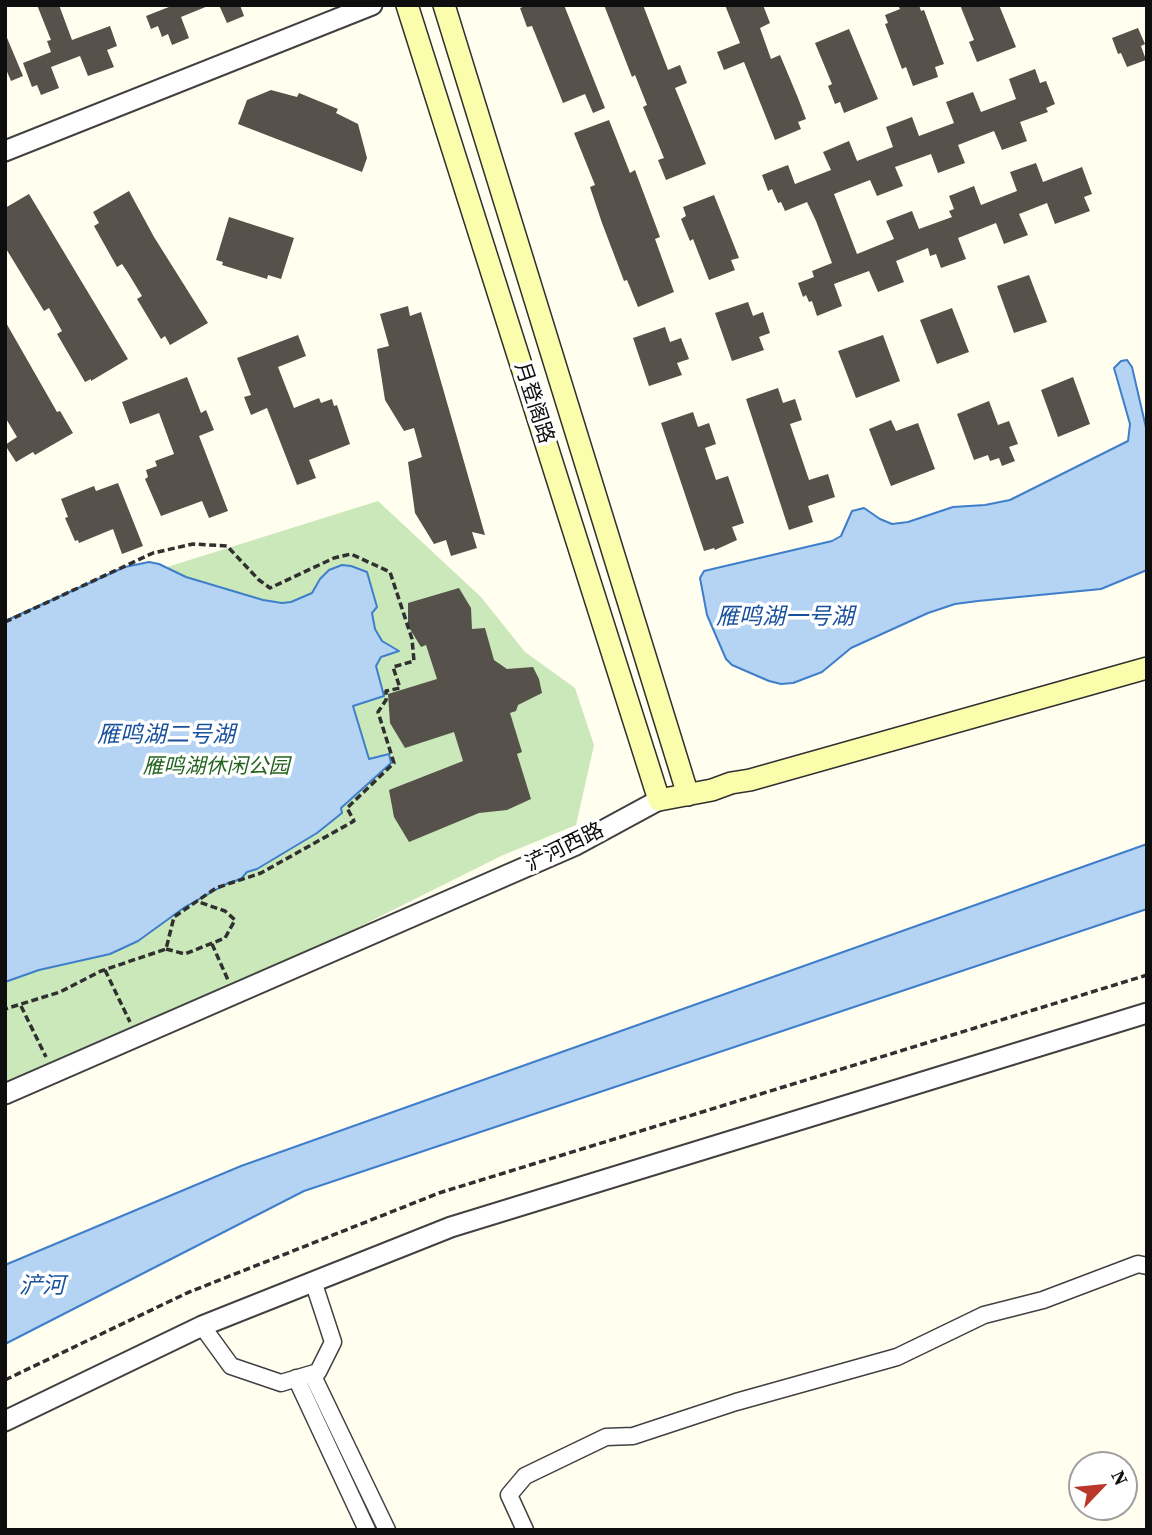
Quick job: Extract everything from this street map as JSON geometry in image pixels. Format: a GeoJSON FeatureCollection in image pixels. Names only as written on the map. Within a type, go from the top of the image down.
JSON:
{"type":"FeatureCollection","features":[{"type":"Feature","properties":{"kind":"main road","name":"月登阁路"},"geometry":{"type":"LineString","coordinates":[[407,5],[659,800]]}},
{"type":"Feature","properties":{"kind":"main road","name":"月登阁路"},"geometry":{"type":"LineString","coordinates":[[444,5],[688,795]]}},
{"type":"Feature","properties":{"kind":"main road","name":"浐河西路"},"geometry":{"type":"LineString","coordinates":[[659,800],[763,776],[1147,668]]}},
{"type":"Feature","properties":{"kind":"street"},"geometry":{"type":"LineString","coordinates":[[5,150],[372,5]]}},
{"type":"Feature","properties":{"kind":"street","name":"浐河西路"},"geometry":{"type":"LineString","coordinates":[[5,1094],[576,845],[659,800]]}},
{"type":"Feature","properties":{"kind":"street"},"geometry":{"type":"LineString","coordinates":[[5,1421],[202,1326],[451,1227],[1147,1013]]}},
{"type":"Feature","properties":{"kind":"street"},"geometry":{"type":"LineString","coordinates":[[525,1530],[509,1494],[525,1476],[606,1437],[633,1436],[736,1402],[897,1357],[984,1315],[1043,1300],[1138,1264],[1147,1266]]}},
{"type":"Feature","properties":{"kind":"street"},"geometry":{"type":"LineString","coordinates":[[202,1326],[231,1366],[281,1383],[317,1372],[333,1342],[313,1280]]}},
{"type":"Feature","properties":{"kind":"street"},"geometry":{"type":"LineString","coordinates":[[304,1376],[368,1530]]}},
{"type":"Feature","properties":{"kind":"street"},"geometry":{"type":"LineString","coordinates":[[304,1376],[387,1530]]}},
{"type":"Feature","properties":{"kind":"path"},"geometry":{"type":"LineString","coordinates":[[5,622],[153,553],[193,544],[227,546],[270,588],[334,558],[351,554],[390,572],[412,639],[414,661],[393,667],[400,688],[386,691],[386,700],[378,712],[394,763],[347,808],[354,821],[261,873],[216,888],[174,917],[166,949]]}},
{"type":"Feature","properties":{"kind":"path"},"geometry":{"type":"LineString","coordinates":[[5,1009],[60,992],[105,970],[166,949],[185,954],[225,938],[235,920],[226,911],[196,901]]}},
{"type":"Feature","properties":{"kind":"path"},"geometry":{"type":"LineString","coordinates":[[212,944],[234,995]]}},
{"type":"Feature","properties":{"kind":"path"},"geometry":{"type":"LineString","coordinates":[[105,970],[138,1037]]}},
{"type":"Feature","properties":{"kind":"path"},"geometry":{"type":"LineString","coordinates":[[5,1380],[187,1293],[439,1193],[1147,975]]}},
{"type":"Feature","properties":{"kind":"path"},"geometry":{"type":"LineString","coordinates":[[21,1006],[54,1074]]}},
{"type":"Feature","properties":{"kind":"green space","name":"雁鸣湖休闲公园"},"geometry":{"type":"Polygon","coordinates":[[[378,501],[481,597],[525,652],[575,688],[594,745],[576,825],[501,856],[5,1104],[5,632],[148,573],[378,501]]]}},
{"type":"Feature","properties":{"kind":"water","name":"雁鸣湖一号湖"},"geometry":{"type":"Polygon","coordinates":[[[1127,360],[1132,367],[1147,432],[1147,570],[1101,589],[955,604],[928,613],[851,648],[822,672],[793,683],[769,681],[732,665],[726,659],[707,615],[700,578],[704,571],[832,541],[841,536],[852,511],[864,508],[892,524],[908,522],[953,507],[1010,500],[1128,441],[1130,424],[1114,368],[1121,361],[1127,360]]]}},
{"type":"Feature","properties":{"kind":"water","name":"雁鸣湖二号湖"},"geometry":{"type":"Polygon","coordinates":[[[149,562],[186,577],[282,603],[312,593],[329,570],[342,565],[367,572],[377,607],[372,613],[375,629],[382,641],[399,651],[381,657],[376,666],[384,696],[353,706],[369,759],[389,754],[391,763],[341,808],[342,813],[317,833],[257,869],[247,872],[241,879],[228,883],[185,907],[138,941],[110,954],[39,970],[5,982],[5,621],[125,567],[149,562]]]}},
{"type":"Feature","properties":{"kind":"water","name":"浐河"},"geometry":{"type":"Polygon","coordinates":[[[1147,844],[1147,909],[304,1191],[5,1344],[5,1265],[241,1166],[1147,844]]]}},
{"type":"Feature","properties":{"kind":"building"},"geometry":{"type":"Polygon","coordinates":[[[37,5],[59,5],[72,40],[110,26],[117,46],[107,50],[114,67],[88,76],[80,56],[51,67],[59,88],[41,95],[37,85],[32,87],[23,63],[51,52],[47,41],[51,40],[37,5]]]}},
{"type":"Feature","properties":{"kind":"building"},"geometry":{"type":"Polygon","coordinates":[[[174,5],[208,6],[181,17],[189,38],[172,45],[168,34],[162,37],[158,26],[151,29],[146,16],[174,5]]]}},
{"type":"Feature","properties":{"kind":"building"},"geometry":{"type":"Polygon","coordinates":[[[219,5],[240,5],[244,16],[227,23],[219,5]]]}},
{"type":"Feature","properties":{"kind":"building"},"geometry":{"type":"Polygon","coordinates":[[[528,5],[564,5],[605,108],[593,113],[585,94],[563,103],[532,26],[527,27],[520,8],[528,5]]]}},
{"type":"Feature","properties":{"kind":"building"},"geometry":{"type":"Polygon","coordinates":[[[604,5],[643,5],[668,70],[680,65],[687,83],[675,88],[706,164],[666,180],[658,160],[664,158],[643,107],[647,105],[635,75],[632,77],[604,5]]]}},
{"type":"Feature","properties":{"kind":"building"},"geometry":{"type":"Polygon","coordinates":[[[725,5],[763,5],[770,23],[760,28],[771,59],[780,55],[798,98],[806,119],[798,122],[801,129],[775,140],[744,62],[724,70],[717,52],[740,43],[725,5]]]}},
{"type":"Feature","properties":{"kind":"building"},"geometry":{"type":"Polygon","coordinates":[[[898,5],[919,5],[921,11],[924,10],[944,64],[935,67],[938,77],[913,86],[906,67],[902,69],[885,24],[888,23],[885,15],[900,9],[898,5]]]}},
{"type":"Feature","properties":{"kind":"building"},"geometry":{"type":"Polygon","coordinates":[[[960,5],[999,5],[1016,47],[977,62],[969,42],[974,40],[960,5]]]}},
{"type":"Feature","properties":{"kind":"building"},"geometry":{"type":"Polygon","coordinates":[[[1138,28],[1145,44],[1141,46],[1146,60],[1127,67],[1112,38],[1138,28]]]}},
{"type":"Feature","properties":{"kind":"building"},"geometry":{"type":"Polygon","coordinates":[[[849,29],[878,99],[844,113],[840,102],[835,104],[828,86],[832,84],[815,43],[849,29]]]}},
{"type":"Feature","properties":{"kind":"building"},"geometry":{"type":"Polygon","coordinates":[[[5,33],[23,76],[11,81],[5,67],[5,33]]]}},
{"type":"Feature","properties":{"kind":"building"},"geometry":{"type":"Polygon","coordinates":[[[1035,69],[1040,83],[1046,81],[1055,104],[1046,108],[1048,112],[1020,122],[1027,141],[1002,150],[994,131],[958,145],[965,163],[938,173],[931,154],[895,167],[903,186],[877,196],[870,180],[834,194],[857,254],[894,239],[886,221],[912,211],[919,229],[952,217],[949,211],[954,209],[949,196],[974,186],[981,205],[1017,191],[1010,172],[1036,163],[1043,182],[1082,167],[1092,194],[1084,197],[1090,211],[1055,224],[1047,203],[1019,214],[1028,235],[1004,244],[996,223],[958,238],[966,259],[941,268],[936,254],[930,256],[928,248],[896,261],[904,282],[878,292],[869,271],[834,284],[842,306],[817,316],[812,301],[809,302],[806,295],[803,297],[798,283],[814,277],[812,271],[832,263],[816,221],[807,202],[785,211],[772,189],[768,191],[762,175],[788,165],[795,184],[831,170],[823,152],[849,141],[857,161],[893,147],[886,127],[912,117],[919,136],[954,123],[946,102],[973,92],[981,112],[1016,99],[1009,79],[1035,69]]]}},
{"type":"Feature","properties":{"kind":"building"},"geometry":{"type":"Polygon","coordinates":[[[271,90],[297,97],[299,93],[338,109],[336,113],[358,124],[367,158],[362,172],[238,124],[247,100],[271,90]]]}},
{"type":"Feature","properties":{"kind":"building"},"geometry":{"type":"Polygon","coordinates":[[[609,120],[630,173],[635,170],[660,237],[655,239],[674,292],[638,307],[627,280],[624,281],[602,223],[590,187],[595,185],[574,133],[609,120]]]}},
{"type":"Feature","properties":{"kind":"building"},"geometry":{"type":"Polygon","coordinates":[[[129,191],[154,237],[208,323],[170,345],[165,336],[161,339],[137,299],[142,296],[122,264],[117,267],[94,226],[99,223],[93,212],[129,191]]]}},
{"type":"Feature","properties":{"kind":"building"},"geometry":{"type":"Polygon","coordinates":[[[29,194],[128,359],[91,381],[85,382],[57,334],[62,331],[49,308],[44,311],[5,247],[5,208],[29,194]]]}},
{"type":"Feature","properties":{"kind":"building"},"geometry":{"type":"Polygon","coordinates":[[[714,195],[739,258],[731,260],[735,270],[709,280],[693,239],[690,241],[681,219],[686,216],[683,207],[714,195]]]}},
{"type":"Feature","properties":{"kind":"building"},"geometry":{"type":"Polygon","coordinates":[[[229,217],[294,238],[281,279],[268,275],[267,279],[222,265],[223,262],[216,260],[229,217]]]}},
{"type":"Feature","properties":{"kind":"building"},"geometry":{"type":"Polygon","coordinates":[[[1029,275],[1047,322],[1014,333],[997,286],[1029,275]]]}},
{"type":"Feature","properties":{"kind":"building"},"geometry":{"type":"Polygon","coordinates":[[[748,302],[753,316],[763,312],[770,333],[759,337],[764,350],[732,361],[715,313],[748,302]]]}},
{"type":"Feature","properties":{"kind":"building"},"geometry":{"type":"Polygon","coordinates":[[[408,306],[410,316],[421,312],[485,535],[472,532],[477,548],[451,556],[446,540],[434,544],[415,513],[408,462],[422,457],[414,428],[404,431],[385,400],[377,349],[389,346],[380,314],[408,306]]]}},
{"type":"Feature","properties":{"kind":"building"},"geometry":{"type":"Polygon","coordinates":[[[952,308],[969,352],[937,364],[920,320],[952,308]]]}},
{"type":"Feature","properties":{"kind":"building"},"geometry":{"type":"Polygon","coordinates":[[[5,321],[57,412],[60,411],[73,433],[35,455],[33,452],[16,462],[5,445],[17,437],[5,417],[5,321]]]}},
{"type":"Feature","properties":{"kind":"building"},"geometry":{"type":"Polygon","coordinates":[[[665,327],[670,342],[681,338],[689,359],[677,363],[682,375],[649,386],[633,338],[665,327]]]}},
{"type":"Feature","properties":{"kind":"building"},"geometry":{"type":"Polygon","coordinates":[[[298,335],[306,356],[278,367],[294,408],[319,398],[321,403],[332,399],[334,406],[337,405],[350,444],[309,460],[316,478],[297,485],[267,408],[251,415],[244,397],[251,395],[237,358],[298,335]]]}},
{"type":"Feature","properties":{"kind":"building"},"geometry":{"type":"Polygon","coordinates":[[[883,335],[900,381],[856,398],[838,351],[883,335]]]}},
{"type":"Feature","properties":{"kind":"building"},"geometry":{"type":"Polygon","coordinates":[[[187,377],[201,413],[206,410],[214,430],[199,436],[228,511],[209,518],[202,501],[161,516],[145,479],[148,477],[146,470],[157,466],[155,461],[174,454],[159,413],[130,424],[122,402],[187,377]]]}},
{"type":"Feature","properties":{"kind":"building"},"geometry":{"type":"Polygon","coordinates":[[[1073,377],[1090,424],[1058,437],[1041,390],[1073,377]]]}},
{"type":"Feature","properties":{"kind":"building"},"geometry":{"type":"Polygon","coordinates":[[[778,388],[783,403],[795,399],[802,420],[790,424],[809,480],[828,474],[835,497],[808,506],[813,522],[789,530],[746,399],[778,388]]]}},
{"type":"Feature","properties":{"kind":"building"},"geometry":{"type":"Polygon","coordinates":[[[989,401],[998,425],[1009,421],[1018,444],[1009,447],[1015,461],[1002,466],[999,458],[990,461],[988,455],[974,460],[957,414],[989,401]]]}},
{"type":"Feature","properties":{"kind":"building"},"geometry":{"type":"Polygon","coordinates":[[[693,412],[698,427],[709,423],[716,444],[705,448],[716,480],[728,476],[744,523],[732,527],[737,540],[715,550],[704,551],[661,423],[693,412]]]}},
{"type":"Feature","properties":{"kind":"building"},"geometry":{"type":"Polygon","coordinates":[[[891,420],[896,431],[918,423],[935,469],[891,486],[869,429],[891,420]]]}},
{"type":"Feature","properties":{"kind":"building"},"geometry":{"type":"Polygon","coordinates":[[[118,483],[143,546],[122,554],[113,529],[79,543],[78,540],[75,541],[65,518],[68,517],[61,499],[94,486],[96,491],[118,483]]]}},
{"type":"Feature","properties":{"kind":"building"},"geometry":{"type":"Polygon","coordinates":[[[459,588],[471,608],[472,629],[485,628],[494,660],[507,669],[533,667],[539,679],[542,693],[518,705],[516,711],[510,713],[522,752],[517,754],[531,799],[507,810],[479,813],[409,842],[394,817],[389,790],[463,761],[454,732],[405,748],[390,723],[388,694],[437,679],[426,645],[421,647],[408,626],[408,603],[459,588]]]}}]}
